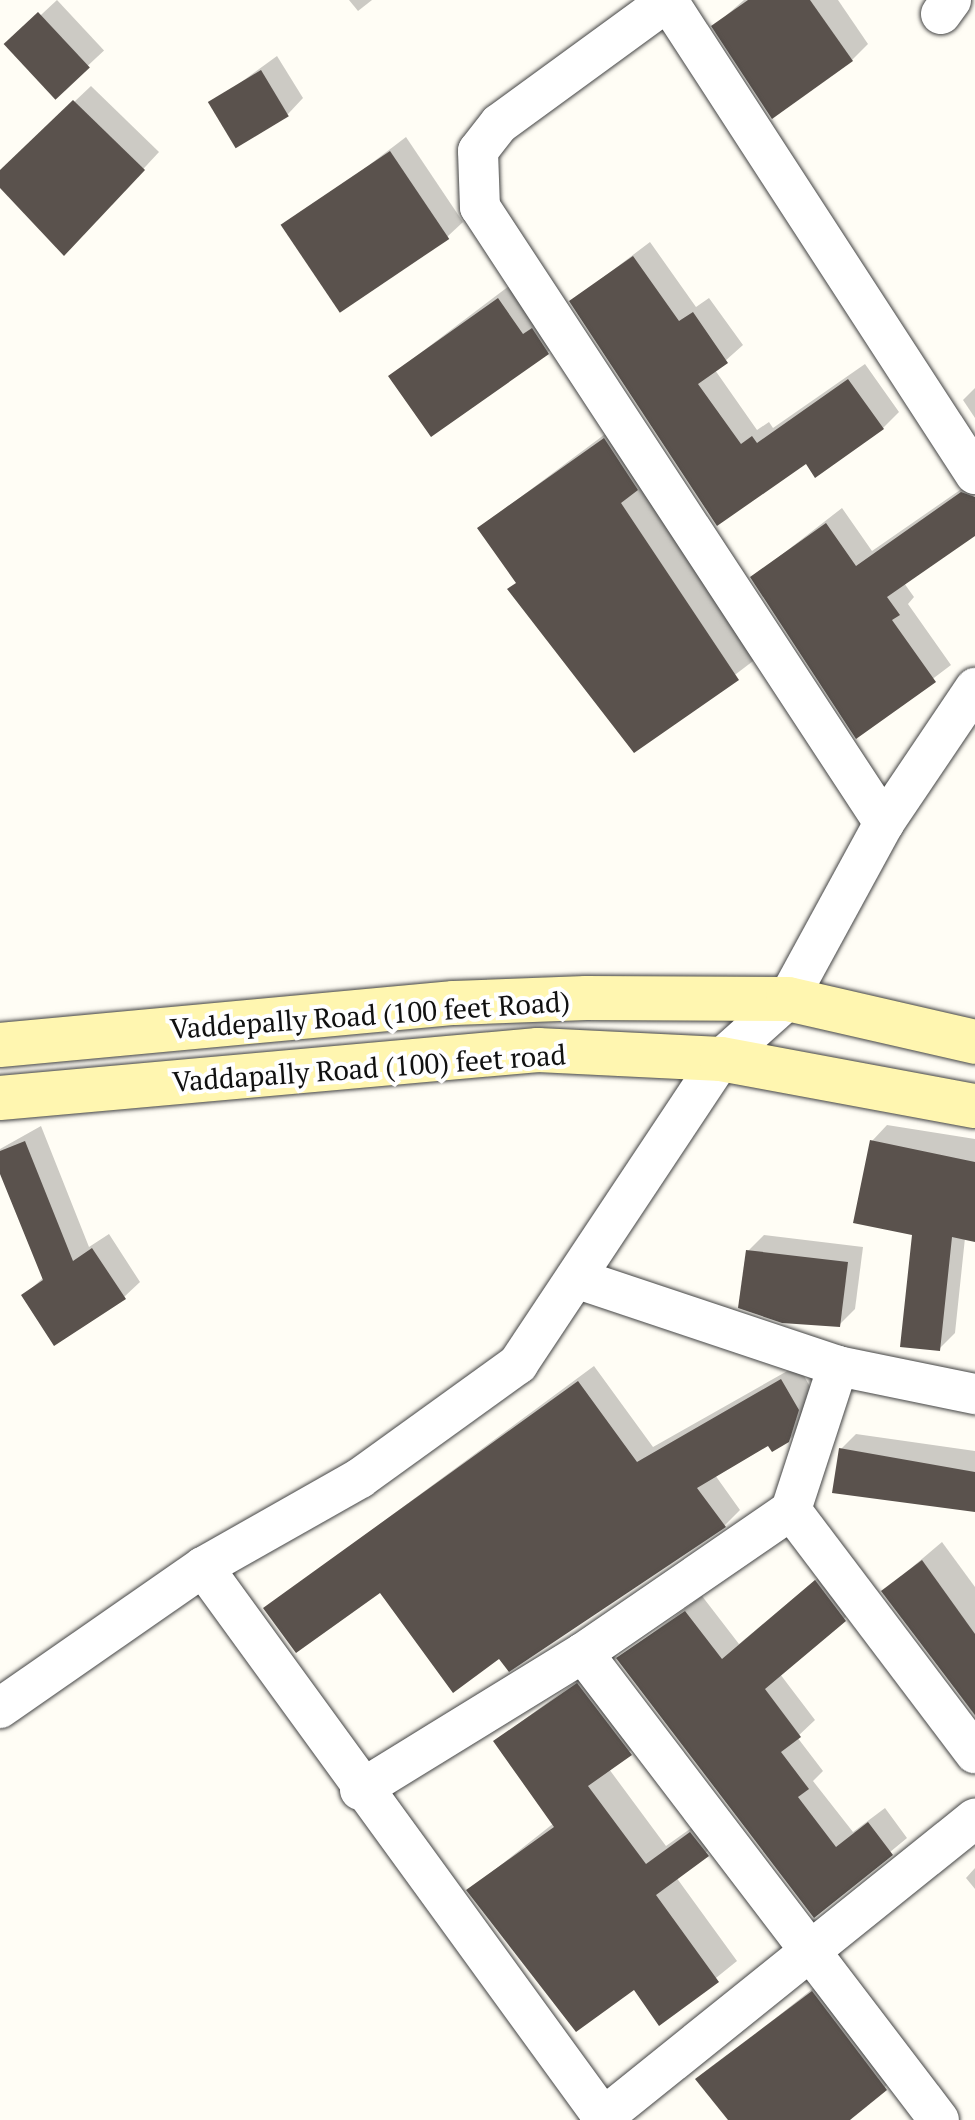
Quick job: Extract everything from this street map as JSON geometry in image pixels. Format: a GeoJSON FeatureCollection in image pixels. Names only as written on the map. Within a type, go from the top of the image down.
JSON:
{"type":"FeatureCollection","features":[{"type":"Feature","properties":{"kind":"main road","name":"Vaddepally Road (100 feet Road)"},"geometry":{"type":"LineString","coordinates":[[0,1045],[454,1003],[788,999],[975,1042]]}},
{"type":"Feature","properties":{"kind":"main road","name":"Vaddapally Road (100) feet road"},"geometry":{"type":"LineString","coordinates":[[0,1098],[538,1050],[721,1059],[975,1106]]}},
{"type":"Feature","properties":{"kind":"street"},"geometry":{"type":"LineString","coordinates":[[884,823],[480,207],[478,151],[499,124],[668,0],[975,474]]}},
{"type":"Feature","properties":{"kind":"street"},"geometry":{"type":"LineString","coordinates":[[0,1708],[203,1567],[360,1478],[518,1364],[578,1279],[721,1059],[788,999],[884,823],[972,698]]}},
{"type":"Feature","properties":{"kind":"street"},"geometry":{"type":"LineString","coordinates":[[578,1279],[838,1366],[975,1394]]}},
{"type":"Feature","properties":{"kind":"street"},"geometry":{"type":"LineString","coordinates":[[360,1790],[583,1653],[791,1510],[838,1366]]}},
{"type":"Feature","properties":{"kind":"street"},"geometry":{"type":"LineString","coordinates":[[791,1510],[975,1753]]}},
{"type":"Feature","properties":{"kind":"street"},"geometry":{"type":"LineString","coordinates":[[203,1567],[360,1790],[603,2119],[975,1818]]}},
{"type":"Feature","properties":{"kind":"street"},"geometry":{"type":"LineString","coordinates":[[583,1653],[939,2120]]}},
{"type":"Feature","properties":{"kind":"building"},"geometry":{"type":"Polygon","coordinates":[[[748,0],[810,0],[853,61],[772,119],[711,26],[748,0]]]}},
{"type":"Feature","properties":{"kind":"building"},"geometry":{"type":"Polygon","coordinates":[[[38,12],[90,68],[55,100],[4,44],[38,12]]]}},
{"type":"Feature","properties":{"kind":"building"},"geometry":{"type":"Polygon","coordinates":[[[261,70],[289,116],[236,148],[208,102],[261,70]]]}},
{"type":"Feature","properties":{"kind":"building"},"geometry":{"type":"Polygon","coordinates":[[[73,100],[145,170],[64,256],[0,188],[0,170],[73,100]]]}},
{"type":"Feature","properties":{"kind":"building"},"geometry":{"type":"Polygon","coordinates":[[[390,151],[449,239],[340,313],[281,225],[390,151]]]}},
{"type":"Feature","properties":{"kind":"building"},"geometry":{"type":"Polygon","coordinates":[[[633,256],[679,321],[693,312],[728,363],[698,384],[741,444],[752,436],[757,443],[848,379],[884,429],[815,478],[806,464],[717,526],[569,301],[633,256]]]}},
{"type":"Feature","properties":{"kind":"building"},"geometry":{"type":"Polygon","coordinates":[[[498,298],[523,334],[532,328],[549,354],[431,437],[388,376],[498,298]]]}},
{"type":"Feature","properties":{"kind":"building"},"geometry":{"type":"Polygon","coordinates":[[[604,438],[638,490],[621,503],[739,680],[634,753],[507,589],[516,583],[477,528],[604,438]]]}},
{"type":"Feature","properties":{"kind":"building"},"geometry":{"type":"Polygon","coordinates":[[[961,492],[975,497],[975,536],[887,597],[900,615],[892,620],[936,682],[856,739],[750,577],[826,523],[856,566],[961,492]]]}},
{"type":"Feature","properties":{"kind":"building"},"geometry":{"type":"Polygon","coordinates":[[[870,1140],[975,1162],[975,1242],[952,1237],[940,1351],[900,1347],[912,1235],[853,1223],[870,1140]]]}},
{"type":"Feature","properties":{"kind":"building"},"geometry":{"type":"Polygon","coordinates":[[[25,1141],[73,1261],[92,1248],[126,1299],[54,1346],[21,1295],[43,1280],[0,1174],[0,1151],[25,1141]]]}},
{"type":"Feature","properties":{"kind":"building"},"geometry":{"type":"Polygon","coordinates":[[[746,1250],[848,1262],[840,1327],[782,1323],[738,1308],[746,1250]]]}},
{"type":"Feature","properties":{"kind":"building"},"geometry":{"type":"Polygon","coordinates":[[[781,1379],[799,1410],[789,1442],[772,1452],[768,1446],[697,1488],[726,1527],[509,1672],[499,1659],[453,1693],[380,1593],[296,1653],[263,1608],[578,1381],[637,1462],[781,1379]]]}},
{"type":"Feature","properties":{"kind":"building"},"geometry":{"type":"Polygon","coordinates":[[[839,1448],[975,1472],[975,1512],[832,1493],[839,1448]]]}},
{"type":"Feature","properties":{"kind":"building"},"geometry":{"type":"Polygon","coordinates":[[[922,1560],[975,1634],[975,1715],[881,1591],[922,1560]]]}},
{"type":"Feature","properties":{"kind":"building"},"geometry":{"type":"Polygon","coordinates":[[[815,1580],[846,1621],[765,1689],[801,1737],[781,1752],[809,1789],[798,1797],[836,1847],[868,1822],[893,1855],[814,1918],[616,1658],[685,1611],[722,1659],[815,1580]]]}},
{"type":"Feature","properties":{"kind":"building"},"geometry":{"type":"Polygon","coordinates":[[[577,1683],[632,1755],[588,1786],[646,1864],[690,1832],[709,1856],[656,1895],[719,1982],[659,2026],[634,1990],[576,2032],[466,1890],[554,1827],[493,1741],[577,1683]]]}},
{"type":"Feature","properties":{"kind":"building"},"geometry":{"type":"Polygon","coordinates":[[[812,1991],[887,2090],[850,2120],[728,2120],[695,2079],[812,1991]]]}}]}
